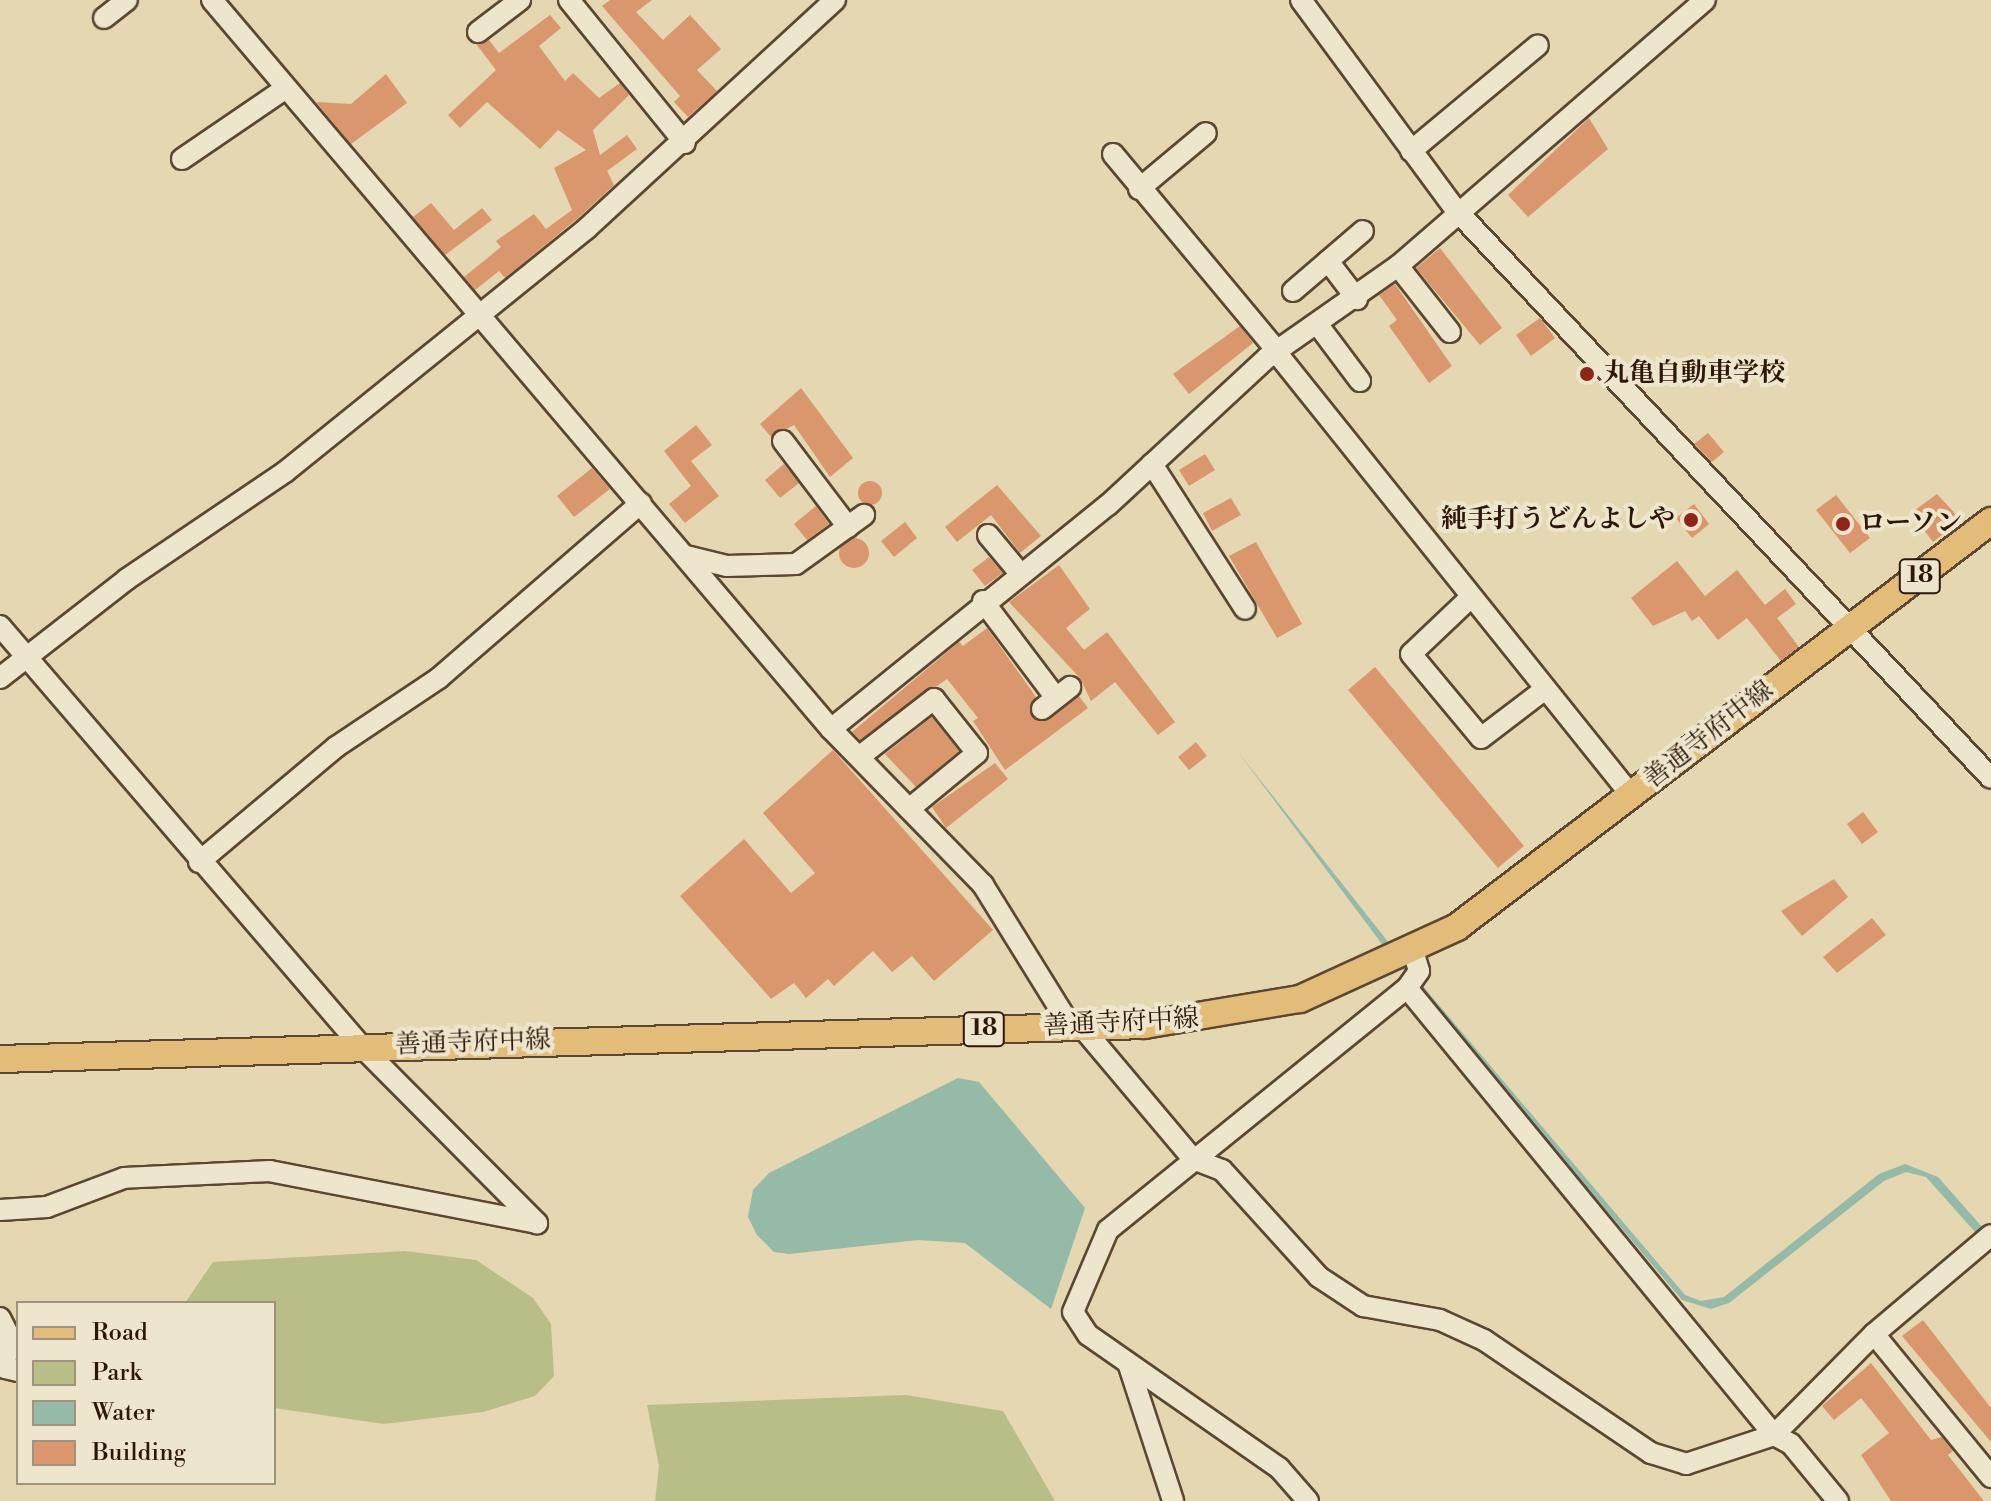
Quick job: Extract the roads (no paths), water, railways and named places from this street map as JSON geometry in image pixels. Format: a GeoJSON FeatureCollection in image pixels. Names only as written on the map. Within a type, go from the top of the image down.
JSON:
{"type":"FeatureCollection","features":[{"type":"Feature","properties":{"kind":"main road","name":"善通寺府中線"},"geometry":{"type":"LineString","coordinates":[[0,1059],[1076,1027],[1189,1022],[1265,1009],[1413,951],[1457,927],[1991,521]]}},
{"type":"Feature","properties":{"kind":"street"},"geometry":{"type":"LineString","coordinates":[[104,18],[127,0]]}},
{"type":"Feature","properties":{"kind":"street"},"geometry":{"type":"LineString","coordinates":[[212,0],[476,317],[641,503],[831,729],[983,885],[1076,1027],[1193,1159],[1222,1170],[1299,1259],[1363,1306],[1440,1320],[1484,1340],[1651,1453],[1686,1464],[1774,1435],[1874,1334],[1986,1239]]}},
{"type":"Feature","properties":{"kind":"street"},"geometry":{"type":"LineString","coordinates":[[478,32],[520,0]]}},
{"type":"Feature","properties":{"kind":"street"},"geometry":{"type":"LineString","coordinates":[[569,0],[685,143]]}},
{"type":"Feature","properties":{"kind":"street"},"geometry":{"type":"LineString","coordinates":[[0,678],[285,472],[476,317],[685,143],[835,0]]}},
{"type":"Feature","properties":{"kind":"street"},"geometry":{"type":"LineString","coordinates":[[1301,0],[1456,210],[1991,778]]}},
{"type":"Feature","properties":{"kind":"street"},"geometry":{"type":"LineString","coordinates":[[831,729],[1018,571],[1152,464],[1277,352],[1357,299],[1398,266],[1456,210],[1705,0]]}},
{"type":"Feature","properties":{"kind":"street"},"geometry":{"type":"LineString","coordinates":[[1411,151],[1538,45]]}},
{"type":"Feature","properties":{"kind":"street"},"geometry":{"type":"LineString","coordinates":[[182,159],[286,88]]}},
{"type":"Feature","properties":{"kind":"street"},"geometry":{"type":"LineString","coordinates":[[1139,189],[1206,133]]}},
{"type":"Feature","properties":{"kind":"street"},"geometry":{"type":"LineString","coordinates":[[1113,154],[1277,352],[1470,598],[1631,795]]}},
{"type":"Feature","properties":{"kind":"street"},"geometry":{"type":"LineString","coordinates":[[1293,291],[1363,231]]}},
{"type":"Feature","properties":{"kind":"street"},"geometry":{"type":"LineString","coordinates":[[1328,261],[1357,299]]}},
{"type":"Feature","properties":{"kind":"street"},"geometry":{"type":"LineString","coordinates":[[1398,266],[1450,332]]}},
{"type":"Feature","properties":{"kind":"street"},"geometry":{"type":"LineString","coordinates":[[1318,325],[1360,381]]}},
{"type":"Feature","properties":{"kind":"street"},"geometry":{"type":"LineString","coordinates":[[686,556],[727,566],[796,564],[856,521],[783,441]]}},
{"type":"Feature","properties":{"kind":"street"},"geometry":{"type":"LineString","coordinates":[[1152,464],[1245,609]]}},
{"type":"Feature","properties":{"kind":"street"},"geometry":{"type":"LineString","coordinates":[[199,862],[336,747],[439,678],[641,503]]}},
{"type":"Feature","properties":{"kind":"street"},"geometry":{"type":"LineString","coordinates":[[988,535],[1018,571]]}},
{"type":"Feature","properties":{"kind":"street"},"geometry":{"type":"LineString","coordinates":[[1470,598],[1411,654],[1481,738],[1544,690]]}},
{"type":"Feature","properties":{"kind":"street"},"geometry":{"type":"LineString","coordinates":[[983,601],[1056,698]]}},
{"type":"Feature","properties":{"kind":"street"},"geometry":{"type":"LineString","coordinates":[[0,626],[30,655],[199,862],[361,1046],[537,1223],[270,1171],[124,1178],[47,1207],[0,1210]]}},
{"type":"Feature","properties":{"kind":"street"},"geometry":{"type":"LineString","coordinates":[[859,757],[934,699],[977,753],[909,809]]}},
{"type":"Feature","properties":{"kind":"street"},"geometry":{"type":"LineString","coordinates":[[1308,1501],[1279,1468],[1088,1335],[1073,1312],[1108,1230],[1407,988],[1419,971],[1413,951]]}},
{"type":"Feature","properties":{"kind":"street"},"geometry":{"type":"LineString","coordinates":[[1407,988],[1774,1435],[1791,1444],[1838,1501]]}},
{"type":"Feature","properties":{"kind":"street"},"geometry":{"type":"LineString","coordinates":[[0,1318],[8,1334],[5,1368],[16,1371]]}},
{"type":"Feature","properties":{"kind":"street"},"geometry":{"type":"LineString","coordinates":[[1874,1334],[1991,1477]]}},
{"type":"Feature","properties":{"kind":"street"},"geometry":{"type":"LineString","coordinates":[[1129,1366],[1173,1501]]}},
{"type":"Feature","properties":{"kind":"water"},"geometry":{"type":"Polygon","coordinates":[[[1238,752],[1427,991],[1685,1295],[1701,1301],[1724,1297],[1879,1174],[1905,1164],[1938,1177],[1991,1237],[1991,1250],[1926,1177],[1906,1172],[1884,1181],[1729,1303],[1711,1309],[1682,1300],[1385,948],[1238,752]]]}},
{"type":"Feature","properties":{"kind":"water"},"geometry":{"type":"Polygon","coordinates":[[[958,1078],[979,1082],[1085,1208],[1051,1309],[965,1243],[918,1240],[789,1254],[774,1252],[757,1235],[748,1217],[753,1190],[769,1173],[958,1078]]]}},
{"type":"Feature","properties":{"kind":"place","name":"丸亀自動車学校"},"geometry":{"type":"Point","coordinates":[1587,374]}},
{"type":"Feature","properties":{"kind":"place","name":"純手打うどんよしや"},"geometry":{"type":"Point","coordinates":[1691,520]}},
{"type":"Feature","properties":{"kind":"place","name":"ローソン"},"geometry":{"type":"Point","coordinates":[1843,524]}}]}
